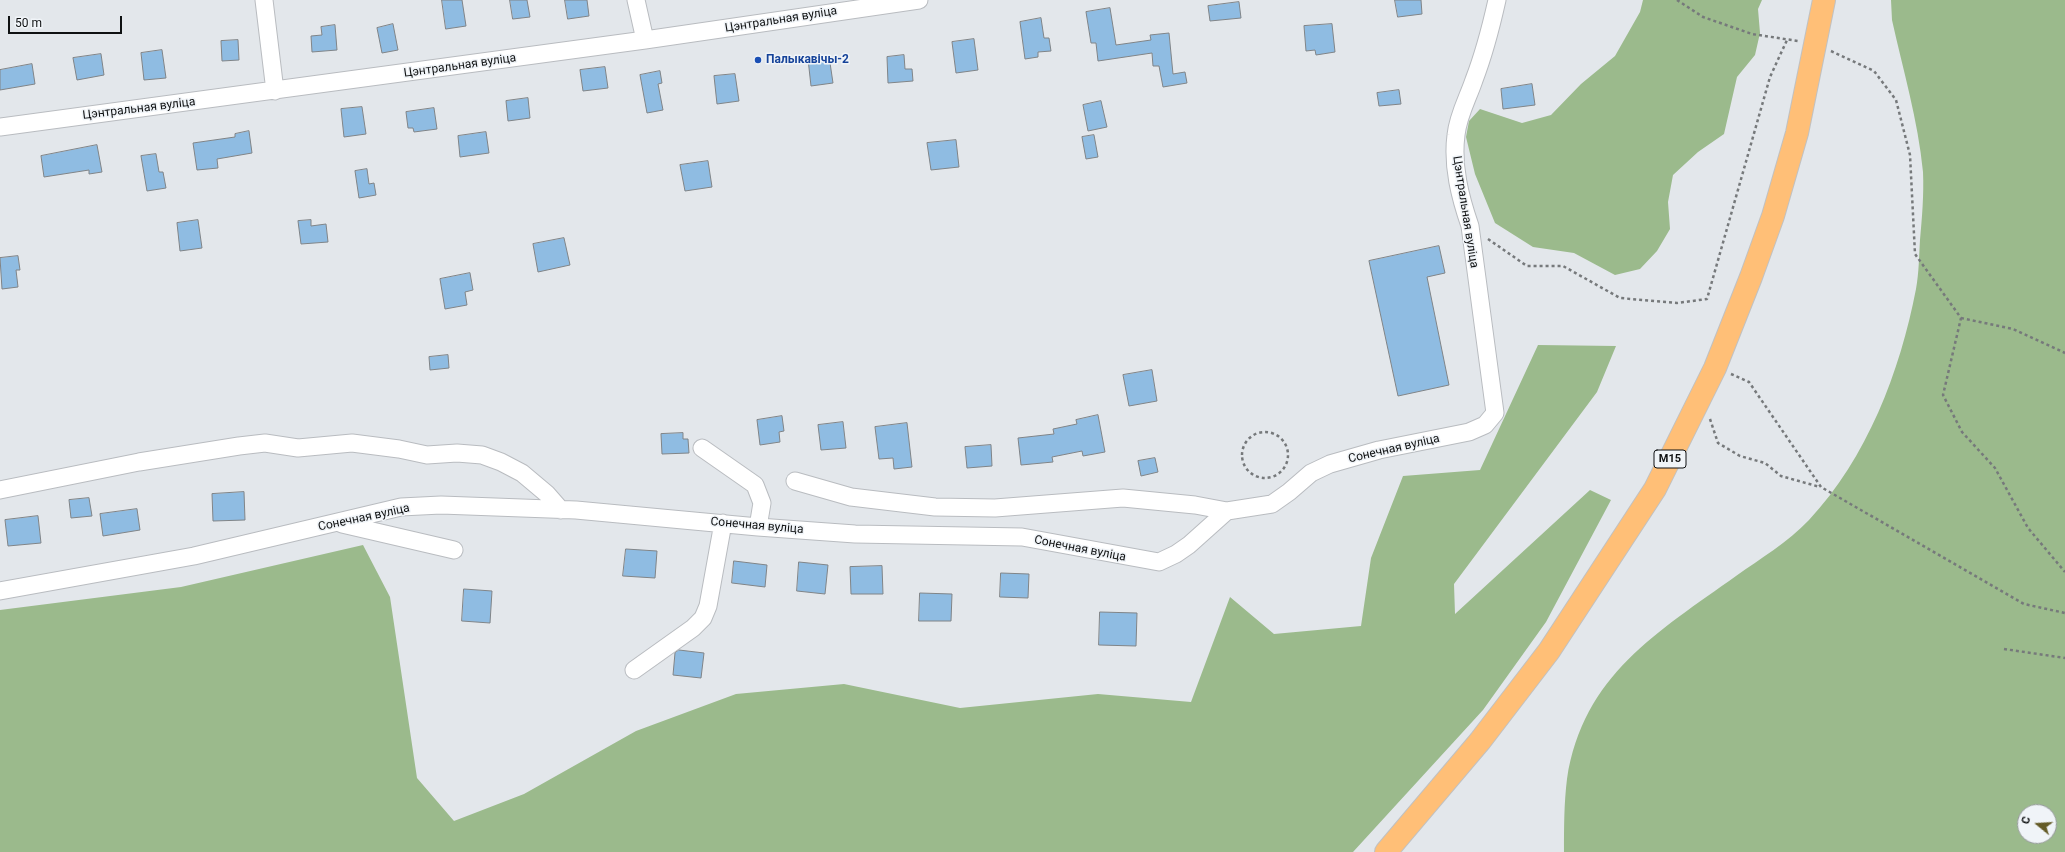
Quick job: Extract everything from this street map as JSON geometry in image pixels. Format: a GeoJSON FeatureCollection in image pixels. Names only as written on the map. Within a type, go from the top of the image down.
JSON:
{"type":"FeatureCollection","features":[{"type":"Feature","properties":{"kind":"highway","name":"М15"},"geometry":{"type":"LineString","coordinates":[[1386,852],[1480,741],[1549,651],[1655,489],[1703,396],[1752,277],[1773,216],[1797,133],[1824,0]]}},
{"type":"Feature","properties":{"kind":"street"},"geometry":{"type":"LineString","coordinates":[[264,0],[275,91]]}},
{"type":"Feature","properties":{"kind":"street"},"geometry":{"type":"LineString","coordinates":[[636,0],[645,40]]}},
{"type":"Feature","properties":{"kind":"street","name":"Цэнтральная вуліца"},"geometry":{"type":"LineString","coordinates":[[0,128],[645,40],[919,0]]}},
{"type":"Feature","properties":{"kind":"street","name":"Цэнтральная вуліца"},"geometry":{"type":"LineString","coordinates":[[1485,425],[1495,412],[1495,405],[1470,226],[1461,199],[1456,170],[1456,135],[1461,110],[1474,80],[1497,0]]}},
{"type":"Feature","properties":{"kind":"street","name":"Сонечная вуліца"},"geometry":{"type":"LineString","coordinates":[[0,591],[194,556],[401,507],[441,504],[560,510],[855,534],[1022,537],[1159,562],[1176,554],[1227,511],[1272,504],[1312,473],[1330,464],[1378,450],[1469,432],[1485,425]]}},
{"type":"Feature","properties":{"kind":"street"},"geometry":{"type":"LineString","coordinates":[[0,490],[139,462],[239,446],[264,443],[298,448],[352,444],[400,449],[427,455],[457,453],[482,455],[501,462],[522,473],[547,494],[560,510]]}},
{"type":"Feature","properties":{"kind":"street"},"geometry":{"type":"LineString","coordinates":[[702,448],[754,485],[762,503],[758,527]]}},
{"type":"Feature","properties":{"kind":"street"},"geometry":{"type":"LineString","coordinates":[[795,481],[851,496],[935,507],[995,508],[1123,498],[1195,505],[1227,511]]}},
{"type":"Feature","properties":{"kind":"street"},"geometry":{"type":"LineString","coordinates":[[338,523],[454,550]]}},
{"type":"Feature","properties":{"kind":"street"},"geometry":{"type":"LineString","coordinates":[[634,670],[692,628],[702,618],[708,606],[723,523]]}},
{"type":"Feature","properties":{"kind":"path"},"geometry":{"type":"LineString","coordinates":[[1677,0],[1710,19],[1752,34],[1816,44],[1874,71],[1896,100],[1910,155],[1916,254],[1961,318],[2013,329],[2065,353]]}},
{"type":"Feature","properties":{"kind":"path"},"geometry":{"type":"LineString","coordinates":[[1470,226],[1502,250],[1527,266],[1563,266],[1620,298],[1677,303],[1707,299],[1770,77],[1787,40]]}},
{"type":"Feature","properties":{"kind":"path"},"geometry":{"type":"LineString","coordinates":[[1961,318],[1943,395],[1962,432],[1995,468],[2028,528],[2065,572]]}},
{"type":"Feature","properties":{"kind":"path"},"geometry":{"type":"LineString","coordinates":[[1715,368],[1750,382],[1821,487]]}},
{"type":"Feature","properties":{"kind":"path"},"geometry":{"type":"LineString","coordinates":[[1703,396],[1718,443],[1740,456],[1766,463],[1781,476],[1821,487],[2024,604],[2065,613]]}},
{"type":"Feature","properties":{"kind":"path"},"geometry":{"type":"LineString","coordinates":[[1270,433],[1277,435],[1286,446],[1288,461],[1285,467],[1274,477],[1260,478],[1253,475],[1244,465],[1242,450],[1250,438],[1256,434],[1270,433]]}},
{"type":"Feature","properties":{"kind":"path"},"geometry":{"type":"LineString","coordinates":[[2004,649],[2065,658]]}},
{"type":"Feature","properties":{"kind":"green space"},"geometry":{"type":"Polygon","coordinates":[[[1643,0],[1762,0],[1758,9],[1760,33],[1755,55],[1737,77],[1724,134],[1698,152],[1673,175],[1668,202],[1670,229],[1657,251],[1640,269],[1615,275],[1574,253],[1533,247],[1495,223],[1475,174],[1466,137],[1469,121],[1480,109],[1522,123],[1551,115],[1581,84],[1615,56],[1640,12],[1643,0]]]}},
{"type":"Feature","properties":{"kind":"green space"},"geometry":{"type":"Polygon","coordinates":[[[1891,0],[2065,0],[2065,852],[1564,852],[1566,788],[1576,743],[1589,711],[1607,684],[1628,660],[1652,637],[1783,543],[1809,520],[1830,496],[1848,469],[1864,442],[1878,412],[1901,351],[1916,289],[1918,271],[1923,206],[1923,172],[1918,133],[1892,20],[1891,0]]]}},
{"type":"Feature","properties":{"kind":"green space"},"geometry":{"type":"Polygon","coordinates":[[[1538,345],[1616,346],[1597,392],[1454,584],[1455,614],[1590,490],[1611,500],[1546,622],[1483,710],[1353,852],[0,852],[0,610],[181,587],[363,545],[390,597],[417,778],[454,821],[524,794],[636,731],[736,694],[844,684],[960,708],[1098,694],[1191,702],[1230,597],[1274,634],[1361,626],[1371,558],[1403,476],[1480,470],[1538,345]]]}},
{"type":"Feature","properties":{"kind":"building"},"geometry":{"type":"Polygon","coordinates":[[[442,0],[462,0],[466,26],[446,29],[442,0]]]}},
{"type":"Feature","properties":{"kind":"building"},"geometry":{"type":"Polygon","coordinates":[[[510,0],[527,0],[530,17],[513,19],[510,0]]]}},
{"type":"Feature","properties":{"kind":"building"},"geometry":{"type":"Polygon","coordinates":[[[565,0],[587,0],[589,16],[568,19],[565,0]]]}},
{"type":"Feature","properties":{"kind":"building"},"geometry":{"type":"Polygon","coordinates":[[[1395,0],[1421,0],[1422,14],[1398,17],[1395,0]]]}},
{"type":"Feature","properties":{"kind":"building"},"geometry":{"type":"Polygon","coordinates":[[[1239,2],[1241,18],[1210,21],[1208,6],[1239,2]]]}},
{"type":"Feature","properties":{"kind":"building"},"geometry":{"type":"Polygon","coordinates":[[[1110,8],[1116,45],[1151,40],[1150,35],[1169,33],[1173,74],[1185,72],[1187,83],[1163,87],[1159,66],[1153,66],[1152,53],[1098,61],[1096,43],[1091,43],[1086,12],[1110,8]]]}},
{"type":"Feature","properties":{"kind":"building"},"geometry":{"type":"Polygon","coordinates":[[[1041,18],[1044,38],[1049,38],[1051,51],[1038,52],[1038,57],[1025,59],[1020,22],[1041,18]]]}},
{"type":"Feature","properties":{"kind":"building"},"geometry":{"type":"Polygon","coordinates":[[[393,24],[398,50],[382,53],[377,28],[393,24]]]}},
{"type":"Feature","properties":{"kind":"building"},"geometry":{"type":"Polygon","coordinates":[[[1332,24],[1335,52],[1316,55],[1315,50],[1306,51],[1304,26],[1332,24]]]}},
{"type":"Feature","properties":{"kind":"building"},"geometry":{"type":"Polygon","coordinates":[[[335,25],[337,50],[312,52],[311,36],[322,35],[321,27],[335,25]]]}},
{"type":"Feature","properties":{"kind":"building"},"geometry":{"type":"Polygon","coordinates":[[[974,39],[978,70],[956,73],[952,42],[974,39]]]}},
{"type":"Feature","properties":{"kind":"building"},"geometry":{"type":"Polygon","coordinates":[[[238,40],[239,60],[222,61],[221,41],[238,40]]]}},
{"type":"Feature","properties":{"kind":"building"},"geometry":{"type":"Polygon","coordinates":[[[162,50],[166,78],[144,80],[141,53],[162,50]]]}},
{"type":"Feature","properties":{"kind":"building"},"geometry":{"type":"Polygon","coordinates":[[[101,54],[104,75],[77,80],[73,58],[101,54]]]}},
{"type":"Feature","properties":{"kind":"building"},"geometry":{"type":"Polygon","coordinates":[[[904,55],[905,69],[912,69],[913,81],[888,83],[887,57],[904,55]]]}},
{"type":"Feature","properties":{"kind":"building"},"geometry":{"type":"Polygon","coordinates":[[[829,56],[833,83],[811,86],[808,59],[829,56]]]}},
{"type":"Feature","properties":{"kind":"building"},"geometry":{"type":"Polygon","coordinates":[[[32,64],[35,84],[0,90],[0,70],[32,64]]]}},
{"type":"Feature","properties":{"kind":"building"},"geometry":{"type":"Polygon","coordinates":[[[605,67],[608,88],[583,91],[580,70],[605,67]]]}},
{"type":"Feature","properties":{"kind":"building"},"geometry":{"type":"Polygon","coordinates":[[[660,71],[662,83],[658,84],[663,110],[647,113],[640,75],[660,71]]]}},
{"type":"Feature","properties":{"kind":"building"},"geometry":{"type":"Polygon","coordinates":[[[735,74],[739,101],[717,104],[714,76],[735,74]]]}},
{"type":"Feature","properties":{"kind":"building"},"geometry":{"type":"Polygon","coordinates":[[[1532,84],[1535,105],[1503,109],[1501,89],[1532,84]]]}},
{"type":"Feature","properties":{"kind":"building"},"geometry":{"type":"Polygon","coordinates":[[[1399,90],[1401,104],[1379,106],[1377,93],[1399,90]]]}},
{"type":"Feature","properties":{"kind":"building"},"geometry":{"type":"Polygon","coordinates":[[[528,98],[530,118],[508,121],[506,101],[528,98]]]}},
{"type":"Feature","properties":{"kind":"building"},"geometry":{"type":"Polygon","coordinates":[[[1101,101],[1107,127],[1088,131],[1083,105],[1101,101]]]}},
{"type":"Feature","properties":{"kind":"building"},"geometry":{"type":"Polygon","coordinates":[[[362,107],[366,134],[344,137],[341,109],[362,107]]]}},
{"type":"Feature","properties":{"kind":"building"},"geometry":{"type":"Polygon","coordinates":[[[434,108],[437,129],[414,132],[413,128],[408,128],[406,112],[434,108]]]}},
{"type":"Feature","properties":{"kind":"building"},"geometry":{"type":"Polygon","coordinates":[[[249,131],[252,153],[217,159],[218,168],[197,170],[193,143],[235,137],[235,134],[249,131]]]}},
{"type":"Feature","properties":{"kind":"building"},"geometry":{"type":"Polygon","coordinates":[[[486,132],[489,153],[460,157],[458,136],[486,132]]]}},
{"type":"Feature","properties":{"kind":"building"},"geometry":{"type":"Polygon","coordinates":[[[1094,135],[1098,157],[1086,159],[1082,137],[1094,135]]]}},
{"type":"Feature","properties":{"kind":"building"},"geometry":{"type":"Polygon","coordinates":[[[956,140],[959,167],[931,170],[927,143],[956,140]]]}},
{"type":"Feature","properties":{"kind":"building"},"geometry":{"type":"Polygon","coordinates":[[[97,145],[102,172],[89,174],[89,170],[44,177],[41,156],[97,145]]]}},
{"type":"Feature","properties":{"kind":"building"},"geometry":{"type":"Polygon","coordinates":[[[156,154],[159,172],[163,172],[166,188],[147,191],[141,156],[156,154]]]}},
{"type":"Feature","properties":{"kind":"building"},"geometry":{"type":"Polygon","coordinates":[[[708,161],[712,187],[685,191],[680,165],[708,161]]]}},
{"type":"Feature","properties":{"kind":"building"},"geometry":{"type":"Polygon","coordinates":[[[367,169],[369,184],[374,183],[376,195],[359,198],[355,171],[367,169]]]}},
{"type":"Feature","properties":{"kind":"building"},"geometry":{"type":"Polygon","coordinates":[[[198,220],[202,248],[180,251],[177,223],[198,220]]]}},
{"type":"Feature","properties":{"kind":"building"},"geometry":{"type":"Polygon","coordinates":[[[311,220],[311,226],[326,224],[328,242],[301,244],[298,221],[311,220]]]}},
{"type":"Feature","properties":{"kind":"building"},"geometry":{"type":"Polygon","coordinates":[[[564,238],[570,265],[538,272],[533,244],[564,238]]]}},
{"type":"Feature","properties":{"kind":"building"},"geometry":{"type":"Polygon","coordinates":[[[1439,246],[1445,273],[1427,277],[1449,385],[1398,396],[1369,261],[1439,246]]]}},
{"type":"Feature","properties":{"kind":"building"},"geometry":{"type":"Polygon","coordinates":[[[18,256],[20,270],[16,270],[18,287],[2,289],[0,258],[18,256]]]}},
{"type":"Feature","properties":{"kind":"building"},"geometry":{"type":"Polygon","coordinates":[[[470,273],[473,290],[465,292],[467,305],[445,309],[440,279],[470,273]]]}},
{"type":"Feature","properties":{"kind":"building"},"geometry":{"type":"Polygon","coordinates":[[[448,355],[449,368],[430,370],[429,357],[448,355]]]}},
{"type":"Feature","properties":{"kind":"building"},"geometry":{"type":"Polygon","coordinates":[[[1152,370],[1157,401],[1129,406],[1123,375],[1152,370]]]}},
{"type":"Feature","properties":{"kind":"building"},"geometry":{"type":"Polygon","coordinates":[[[1098,415],[1105,452],[1083,456],[1082,451],[1052,457],[1053,462],[1021,465],[1018,438],[1054,434],[1053,429],[1077,424],[1076,420],[1098,415]]]}},
{"type":"Feature","properties":{"kind":"building"},"geometry":{"type":"Polygon","coordinates":[[[782,416],[784,431],[779,432],[780,442],[760,445],[757,420],[782,416]]]}},
{"type":"Feature","properties":{"kind":"building"},"geometry":{"type":"Polygon","coordinates":[[[843,422],[846,448],[821,450],[818,425],[843,422]]]}},
{"type":"Feature","properties":{"kind":"building"},"geometry":{"type":"Polygon","coordinates":[[[907,423],[912,467],[894,469],[893,458],[879,459],[875,427],[907,423]]]}},
{"type":"Feature","properties":{"kind":"building"},"geometry":{"type":"Polygon","coordinates":[[[683,433],[683,439],[688,439],[689,453],[662,454],[661,434],[683,433]]]}},
{"type":"Feature","properties":{"kind":"building"},"geometry":{"type":"Polygon","coordinates":[[[991,445],[992,466],[967,468],[965,447],[991,445]]]}},
{"type":"Feature","properties":{"kind":"building"},"geometry":{"type":"Polygon","coordinates":[[[1155,458],[1158,472],[1141,476],[1138,461],[1155,458]]]}},
{"type":"Feature","properties":{"kind":"building"},"geometry":{"type":"Polygon","coordinates":[[[244,492],[245,520],[213,521],[212,494],[244,492]]]}},
{"type":"Feature","properties":{"kind":"building"},"geometry":{"type":"Polygon","coordinates":[[[89,498],[92,516],[71,518],[69,500],[89,498]]]}},
{"type":"Feature","properties":{"kind":"building"},"geometry":{"type":"Polygon","coordinates":[[[137,509],[140,530],[103,536],[100,514],[137,509]]]}},
{"type":"Feature","properties":{"kind":"building"},"geometry":{"type":"Polygon","coordinates":[[[38,516],[41,543],[8,546],[5,520],[38,516]]]}},
{"type":"Feature","properties":{"kind":"building"},"geometry":{"type":"Polygon","coordinates":[[[626,549],[657,551],[655,578],[623,576],[626,549]]]}},
{"type":"Feature","properties":{"kind":"building"},"geometry":{"type":"Polygon","coordinates":[[[734,561],[767,565],[765,587],[732,583],[734,561]]]}},
{"type":"Feature","properties":{"kind":"building"},"geometry":{"type":"Polygon","coordinates":[[[799,562],[828,565],[825,594],[797,591],[799,562]]]}},
{"type":"Feature","properties":{"kind":"building"},"geometry":{"type":"Polygon","coordinates":[[[882,566],[883,594],[851,594],[850,567],[882,566]]]}},
{"type":"Feature","properties":{"kind":"building"},"geometry":{"type":"Polygon","coordinates":[[[1001,573],[1029,574],[1028,598],[1000,597],[1001,573]]]}},
{"type":"Feature","properties":{"kind":"building"},"geometry":{"type":"Polygon","coordinates":[[[464,589],[492,591],[490,623],[462,621],[464,589]]]}},
{"type":"Feature","properties":{"kind":"building"},"geometry":{"type":"Polygon","coordinates":[[[920,593],[952,594],[951,621],[919,621],[920,593]]]}},
{"type":"Feature","properties":{"kind":"building"},"geometry":{"type":"Polygon","coordinates":[[[1100,612],[1137,613],[1136,646],[1099,645],[1100,612]]]}},
{"type":"Feature","properties":{"kind":"building"},"geometry":{"type":"Polygon","coordinates":[[[679,650],[704,653],[701,678],[673,675],[675,653],[679,650]]]}},
{"type":"Feature","properties":{"kind":"place","name":"Палыкавічы-2"},"geometry":{"type":"Point","coordinates":[758,60]}}]}
